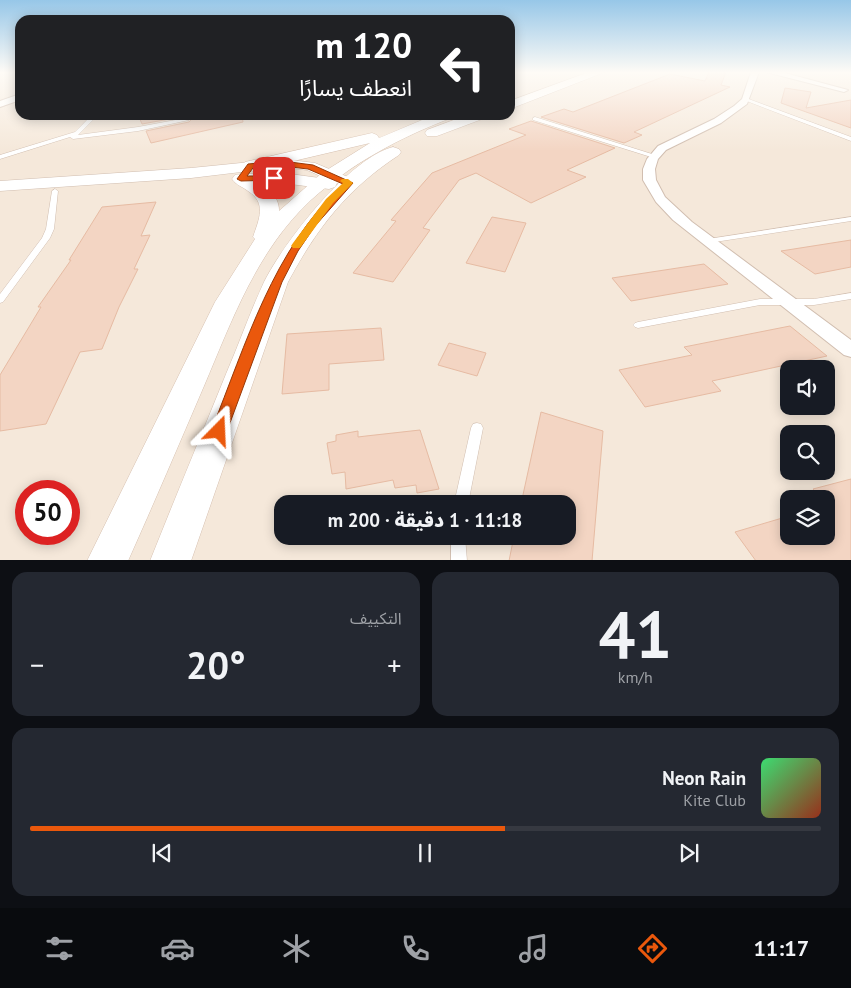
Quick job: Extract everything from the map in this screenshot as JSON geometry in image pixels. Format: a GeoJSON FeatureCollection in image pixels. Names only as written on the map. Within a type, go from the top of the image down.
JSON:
{"type":"FeatureCollection","features":[{"type":"Feature","properties":{"kind":"main road"},"geometry":{"type":"LineString","coordinates":[[262,243],[271,205],[266,195],[246,172],[432,120]]}},
{"type":"Feature","properties":{"kind":"main road"},"geometry":{"type":"LineString","coordinates":[[107,560],[228,302],[262,243],[283,217],[304,196],[375,162],[403,145],[467,120]]}},
{"type":"Feature","properties":{"kind":"main road"},"geometry":{"type":"LineString","coordinates":[[170,560],[276,282],[293,251],[354,157],[384,140],[415,126]]}},
{"type":"Feature","properties":{"kind":"street"},"geometry":{"type":"LineString","coordinates":[[0,104],[15,99]]}},
{"type":"Feature","properties":{"kind":"street"},"geometry":{"type":"LineString","coordinates":[[746,99],[730,113],[674,142],[654,156],[649,167],[649,179],[655,192],[667,208],[851,350]]}},
{"type":"Feature","properties":{"kind":"street"},"geometry":{"type":"LineString","coordinates":[[0,194],[55,191],[246,172]]}},
{"type":"Feature","properties":{"kind":"street"},"geometry":{"type":"LineString","coordinates":[[0,186],[182,173],[246,172],[290,179],[336,182]]}},
{"type":"Feature","properties":{"kind":"lane"},"geometry":{"type":"LineString","coordinates":[[746,99],[851,139]]}},
{"type":"Feature","properties":{"kind":"lane"},"geometry":{"type":"LineString","coordinates":[[535,119],[654,156]]}},
{"type":"Feature","properties":{"kind":"lane"},"geometry":{"type":"LineString","coordinates":[[73,137],[90,120]]}},
{"type":"Feature","properties":{"kind":"lane"},"geometry":{"type":"LineString","coordinates":[[0,157],[73,137],[138,130],[186,120]]}},
{"type":"Feature","properties":{"kind":"lane"},"geometry":{"type":"LineString","coordinates":[[0,300],[46,238],[50,229],[55,191]]}},
{"type":"Feature","properties":{"kind":"lane"},"geometry":{"type":"LineString","coordinates":[[708,241],[851,219]]}},
{"type":"Feature","properties":{"kind":"lane"},"geometry":{"type":"LineString","coordinates":[[638,325],[760,302],[814,302],[851,296]]}},
{"type":"Feature","properties":{"kind":"lane"},"geometry":{"type":"LineString","coordinates":[[463,495],[477,428]]}},
{"type":"Feature","properties":{"kind":"lane"},"geometry":{"type":"LineString","coordinates":[[458,545],[459,560]]}},
{"type":"Feature","properties":{"kind":"shaded area"},"geometry":{"type":"Polygon","coordinates":[[[0,98],[15,98],[15,120],[515,120],[515,98],[851,98],[851,560],[0,560],[0,98]]]}},
{"type":"Feature","properties":{"kind":"building"},"geometry":{"type":"Polygon","coordinates":[[[608,98],[706,98],[634,132],[642,135],[624,143],[541,117],[564,109],[573,112],[608,98]]]}},
{"type":"Feature","properties":{"kind":"building"},"geometry":{"type":"Polygon","coordinates":[[[782,98],[809,98],[806,108],[851,100],[851,128],[781,103],[782,98]]]}},
{"type":"Feature","properties":{"kind":"building"},"geometry":{"type":"Polygon","coordinates":[[[140,120],[164,120],[142,124],[140,120]]]}},
{"type":"Feature","properties":{"kind":"building"},"geometry":{"type":"Polygon","coordinates":[[[191,120],[243,120],[243,122],[151,143],[146,131],[191,120]]]}},
{"type":"Feature","properties":{"kind":"building"},"geometry":{"type":"Polygon","coordinates":[[[531,121],[615,148],[567,170],[586,177],[531,203],[476,173],[459,180],[423,228],[430,230],[393,282],[353,273],[396,221],[391,220],[432,173],[526,135],[509,129],[531,121]]]}},
{"type":"Feature","properties":{"kind":"building"},"geometry":{"type":"Polygon","coordinates":[[[156,202],[141,236],[150,235],[134,269],[138,269],[119,307],[102,349],[80,352],[46,424],[0,431],[0,375],[41,307],[38,307],[71,260],[69,260],[102,207],[156,202]]]}},
{"type":"Feature","properties":{"kind":"building"},"geometry":{"type":"Polygon","coordinates":[[[492,217],[526,223],[505,272],[466,263],[492,217]]]}},
{"type":"Feature","properties":{"kind":"building"},"geometry":{"type":"Polygon","coordinates":[[[851,240],[851,267],[815,274],[781,251],[851,240]]]}},
{"type":"Feature","properties":{"kind":"building"},"geometry":{"type":"Polygon","coordinates":[[[704,264],[728,284],[631,301],[612,278],[704,264]]]}},
{"type":"Feature","properties":{"kind":"building"},"geometry":{"type":"Polygon","coordinates":[[[790,326],[827,356],[809,360],[780,360],[780,366],[712,381],[721,391],[645,407],[619,370],[692,355],[684,347],[790,326]]]}},
{"type":"Feature","properties":{"kind":"building"},"geometry":{"type":"Polygon","coordinates":[[[381,328],[384,360],[329,364],[329,390],[282,394],[287,334],[381,328]]]}},
{"type":"Feature","properties":{"kind":"building"},"geometry":{"type":"Polygon","coordinates":[[[449,343],[486,353],[477,376],[438,365],[449,343]]]}},
{"type":"Feature","properties":{"kind":"building"},"geometry":{"type":"Polygon","coordinates":[[[541,412],[603,431],[592,560],[509,560],[512,545],[576,545],[576,495],[523,495],[541,412]]]}},
{"type":"Feature","properties":{"kind":"building"},"geometry":{"type":"Polygon","coordinates":[[[420,430],[439,489],[417,493],[416,485],[395,488],[393,480],[346,489],[345,472],[332,474],[327,443],[336,441],[336,435],[358,431],[358,437],[420,430]]]}},
{"type":"Feature","properties":{"kind":"building"},"geometry":{"type":"Polygon","coordinates":[[[851,479],[851,560],[755,560],[735,532],[780,519],[780,545],[835,545],[835,490],[814,490],[851,479]]]}},
{"type":"Feature","properties":{"kind":"slow traffic"},"geometry":{"type":"LineString","coordinates":[[296,246],[330,201],[349,183],[345,181]]}},
{"type":"Feature","properties":{"kind":"route"},"geometry":{"type":"LineString","coordinates":[[219,431],[276,282],[311,224],[330,201],[349,183],[310,166],[282,163],[250,166],[241,179],[274,178]]}}]}
